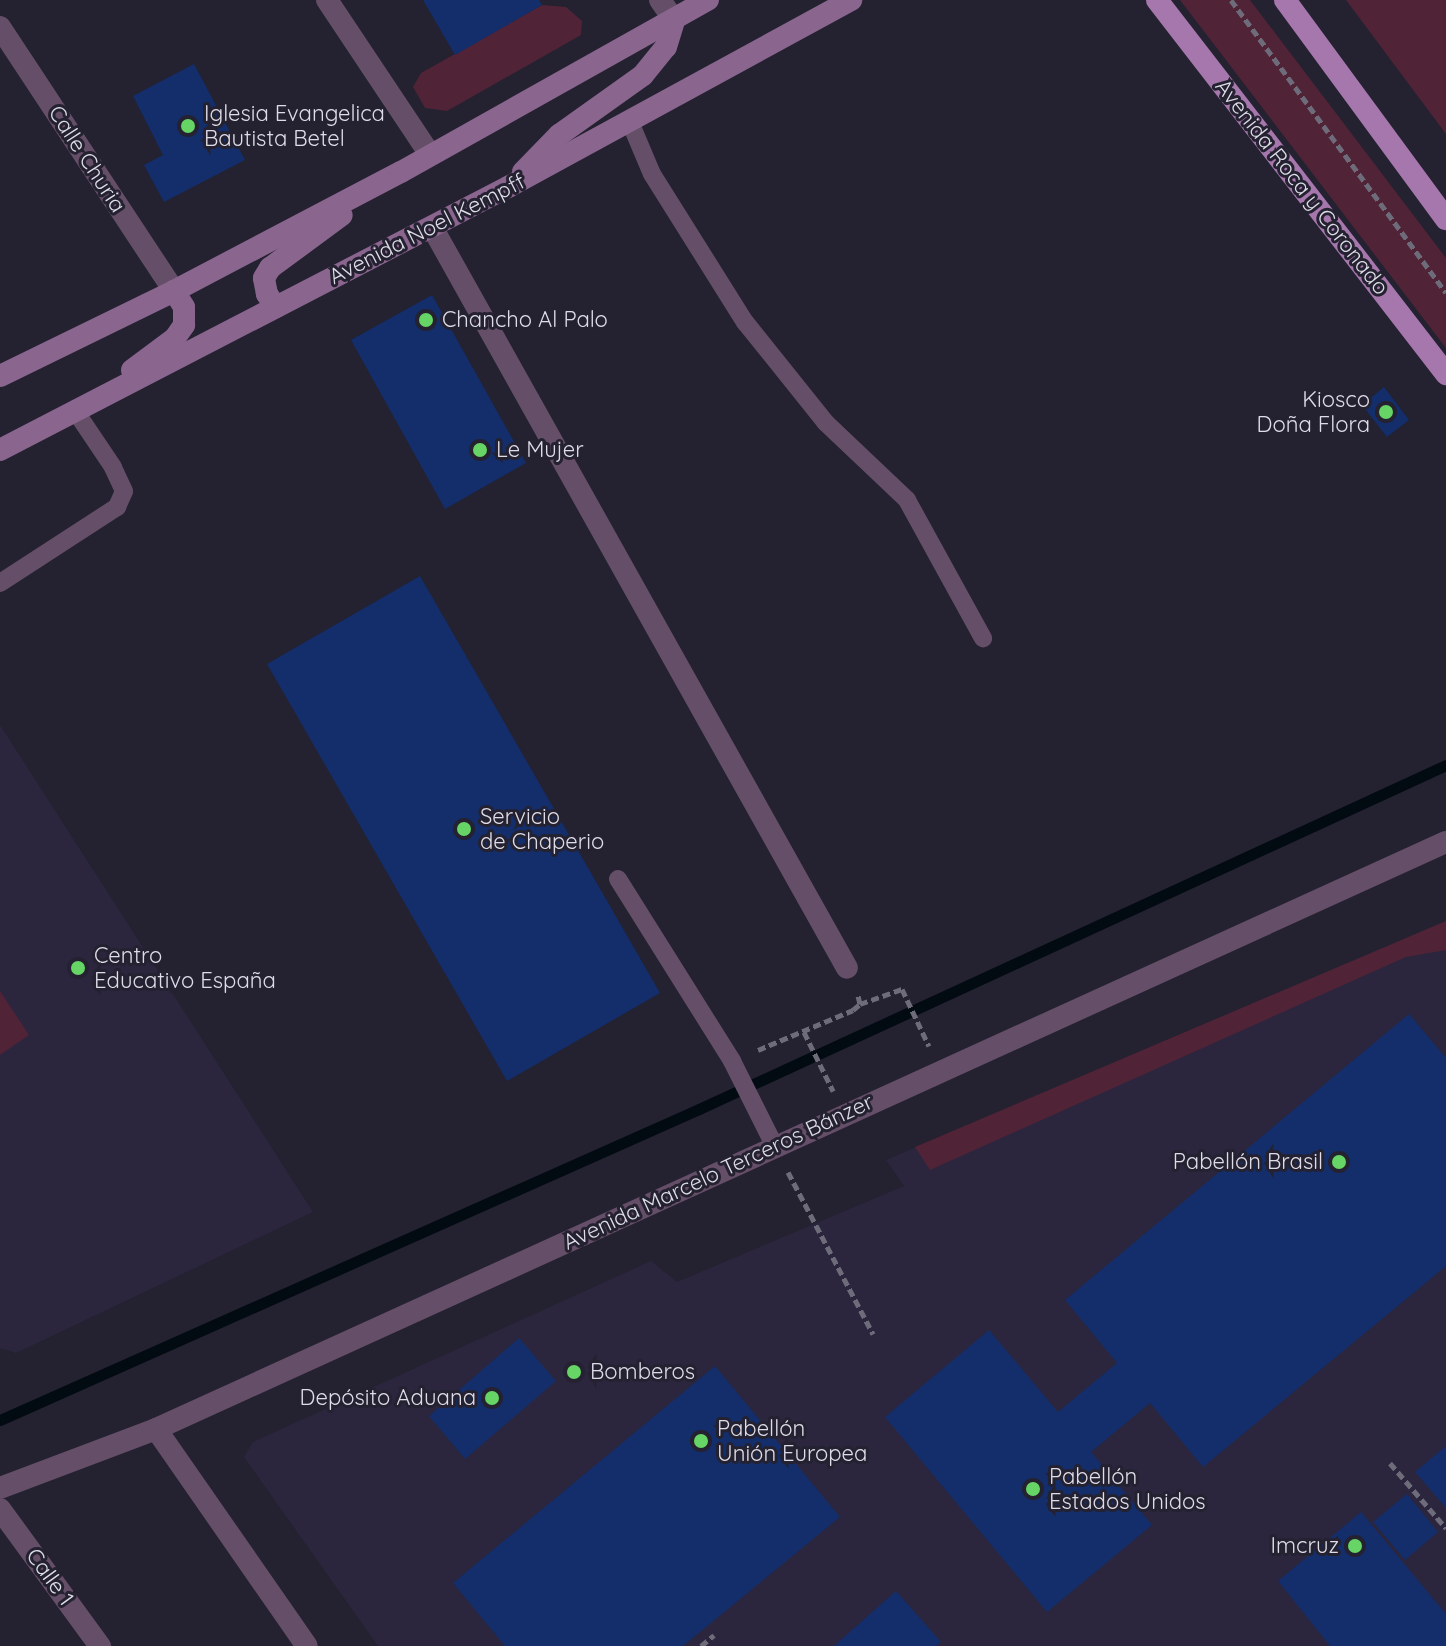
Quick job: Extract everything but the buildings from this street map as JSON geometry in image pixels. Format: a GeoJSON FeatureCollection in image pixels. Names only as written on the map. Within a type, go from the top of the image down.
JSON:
{"type":"FeatureCollection","features":[{"type":"Feature","properties":{"kind":"main road"},"geometry":{"type":"LineString","coordinates":[[276,307],[267,294],[264,278],[270,268],[401,172],[429,153],[708,0]]}},
{"type":"Feature","properties":{"kind":"main road","name":"Avenida Noel Kempff"},"geometry":{"type":"LineString","coordinates":[[0,450],[508,187],[851,0]]}},
{"type":"Feature","properties":{"kind":"main road","name":"Avenida Roca y Coronado"},"geometry":{"type":"LineString","coordinates":[[1157,0],[1446,374]]}},
{"type":"Feature","properties":{"kind":"main road"},"geometry":{"type":"LineString","coordinates":[[1285,0],[1446,219]]}},
{"type":"Feature","properties":{"kind":"main road"},"geometry":{"type":"LineString","coordinates":[[508,187],[559,135],[643,75],[666,47],[674,20]]}},
{"type":"Feature","properties":{"kind":"main road"},"geometry":{"type":"LineString","coordinates":[[0,376],[174,291],[401,172]]}},
{"type":"Feature","properties":{"kind":"main road"},"geometry":{"type":"LineString","coordinates":[[76,412],[175,338],[184,325],[184,307],[174,291]]}},
{"type":"Feature","properties":{"kind":"street"},"geometry":{"type":"LineString","coordinates":[[327,0],[429,153]]}},
{"type":"Feature","properties":{"kind":"street"},"geometry":{"type":"LineString","coordinates":[[660,0],[674,20]]}},
{"type":"Feature","properties":{"kind":"street","name":"Calle Churia"},"geometry":{"type":"LineString","coordinates":[[0,27],[174,291]]}},
{"type":"Feature","properties":{"kind":"street"},"geometry":{"type":"LineString","coordinates":[[432,227],[847,968]]}},
{"type":"Feature","properties":{"kind":"street","name":"Avenida Marcelo Terceros Bánzer"},"geometry":{"type":"LineString","coordinates":[[0,1488],[156,1429],[774,1145],[1442,847]]}},
{"type":"Feature","properties":{"kind":"street"},"geometry":{"type":"LineString","coordinates":[[156,1429],[307,1646]]}},
{"type":"Feature","properties":{"kind":"street","name":"Calle 1"},"geometry":{"type":"LineString","coordinates":[[0,1509],[100,1646]]}},
{"type":"Feature","properties":{"kind":"lane"},"geometry":{"type":"LineString","coordinates":[[630,122],[652,174],[745,322],[826,423],[907,500],[983,638]]}},
{"type":"Feature","properties":{"kind":"lane"},"geometry":{"type":"LineString","coordinates":[[0,583],[117,507],[124,491],[113,467],[76,412]]}},
{"type":"Feature","properties":{"kind":"lane"},"geometry":{"type":"LineString","coordinates":[[618,879],[735,1066],[774,1145]]}},
{"type":"Feature","properties":{"kind":"path"},"geometry":{"type":"LineString","coordinates":[[1231,0],[1446,293]]}},
{"type":"Feature","properties":{"kind":"path"},"geometry":{"type":"LineString","coordinates":[[847,968],[860,1004]]}},
{"type":"Feature","properties":{"kind":"path"},"geometry":{"type":"LineString","coordinates":[[735,1066],[738,1056],[806,1035],[860,1004],[902,989],[921,1028]]}},
{"type":"Feature","properties":{"kind":"path"},"geometry":{"type":"LineString","coordinates":[[806,1035],[824,1071]]}},
{"type":"Feature","properties":{"kind":"path"},"geometry":{"type":"LineString","coordinates":[[774,1145],[873,1334]]}},
{"type":"Feature","properties":{"kind":"path"},"geometry":{"type":"LineString","coordinates":[[1390,1463],[1446,1528]]}},
{"type":"Feature","properties":{"kind":"path"},"geometry":{"type":"LineString","coordinates":[[701,1646],[714,1635]]}},
{"type":"Feature","properties":{"kind":"shaded area"},"geometry":{"type":"Polygon","coordinates":[[[1180,0],[1250,0],[1446,258],[1446,348],[1180,0]]]}},
{"type":"Feature","properties":{"kind":"shaded area"},"geometry":{"type":"Polygon","coordinates":[[[1346,0],[1446,0],[1446,134],[1346,0]]]}},
{"type":"Feature","properties":{"kind":"shaded area"},"geometry":{"type":"Polygon","coordinates":[[[542,5],[566,7],[582,21],[581,35],[447,111],[425,108],[413,87],[421,73],[542,5]]]}},
{"type":"Feature","properties":{"kind":"shaded area","name":"Centro Educativo España"},"geometry":{"type":"Polygon","coordinates":[[[0,725],[313,1212],[16,1353],[0,1348],[0,725]]]}},
{"type":"Feature","properties":{"kind":"shaded area"},"geometry":{"type":"Polygon","coordinates":[[[1446,921],[1446,1646],[378,1646],[244,1457],[253,1442],[651,1261],[677,1282],[904,1186],[886,1160],[1446,921]]]}},
{"type":"Feature","properties":{"kind":"shaded area"},"geometry":{"type":"Polygon","coordinates":[[[1446,921],[1446,950],[1406,957],[930,1170],[915,1147],[1446,921]]]}},
{"type":"Feature","properties":{"kind":"shaded area"},"geometry":{"type":"Polygon","coordinates":[[[0,991],[29,1035],[0,1055],[0,991]]]}},
{"type":"Feature","properties":{"kind":"waterway"},"geometry":{"type":"LineString","coordinates":[[0,1420],[699,1109],[1446,765]]}},
{"type":"Feature","properties":{"kind":"place","name":"Iglesia Evangelica Bautista Betel"},"geometry":{"type":"Point","coordinates":[188,126]}},
{"type":"Feature","properties":{"kind":"place","name":"Chancho Al Palo"},"geometry":{"type":"Point","coordinates":[426,320]}},
{"type":"Feature","properties":{"kind":"place","name":"Kiosco Doña Flora"},"geometry":{"type":"Point","coordinates":[1386,412]}},
{"type":"Feature","properties":{"kind":"place","name":"Le Mujer"},"geometry":{"type":"Point","coordinates":[480,450]}},
{"type":"Feature","properties":{"kind":"place","name":"Servicio de Chaperio"},"geometry":{"type":"Point","coordinates":[464,829]}},
{"type":"Feature","properties":{"kind":"place","name":"Centro Educativo España"},"geometry":{"type":"Point","coordinates":[78,968]}},
{"type":"Feature","properties":{"kind":"place","name":"Pabellón Brasil"},"geometry":{"type":"Point","coordinates":[1339,1162]}},
{"type":"Feature","properties":{"kind":"place","name":"Bomberos"},"geometry":{"type":"Point","coordinates":[574,1372]}},
{"type":"Feature","properties":{"kind":"place","name":"Depósito Aduana"},"geometry":{"type":"Point","coordinates":[492,1398]}},
{"type":"Feature","properties":{"kind":"place","name":"Pabellón Unión Europea"},"geometry":{"type":"Point","coordinates":[701,1441]}},
{"type":"Feature","properties":{"kind":"place","name":"Pabellón Estados Unidos"},"geometry":{"type":"Point","coordinates":[1033,1489]}},
{"type":"Feature","properties":{"kind":"place","name":"Imcruz"},"geometry":{"type":"Point","coordinates":[1355,1546]}}]}
